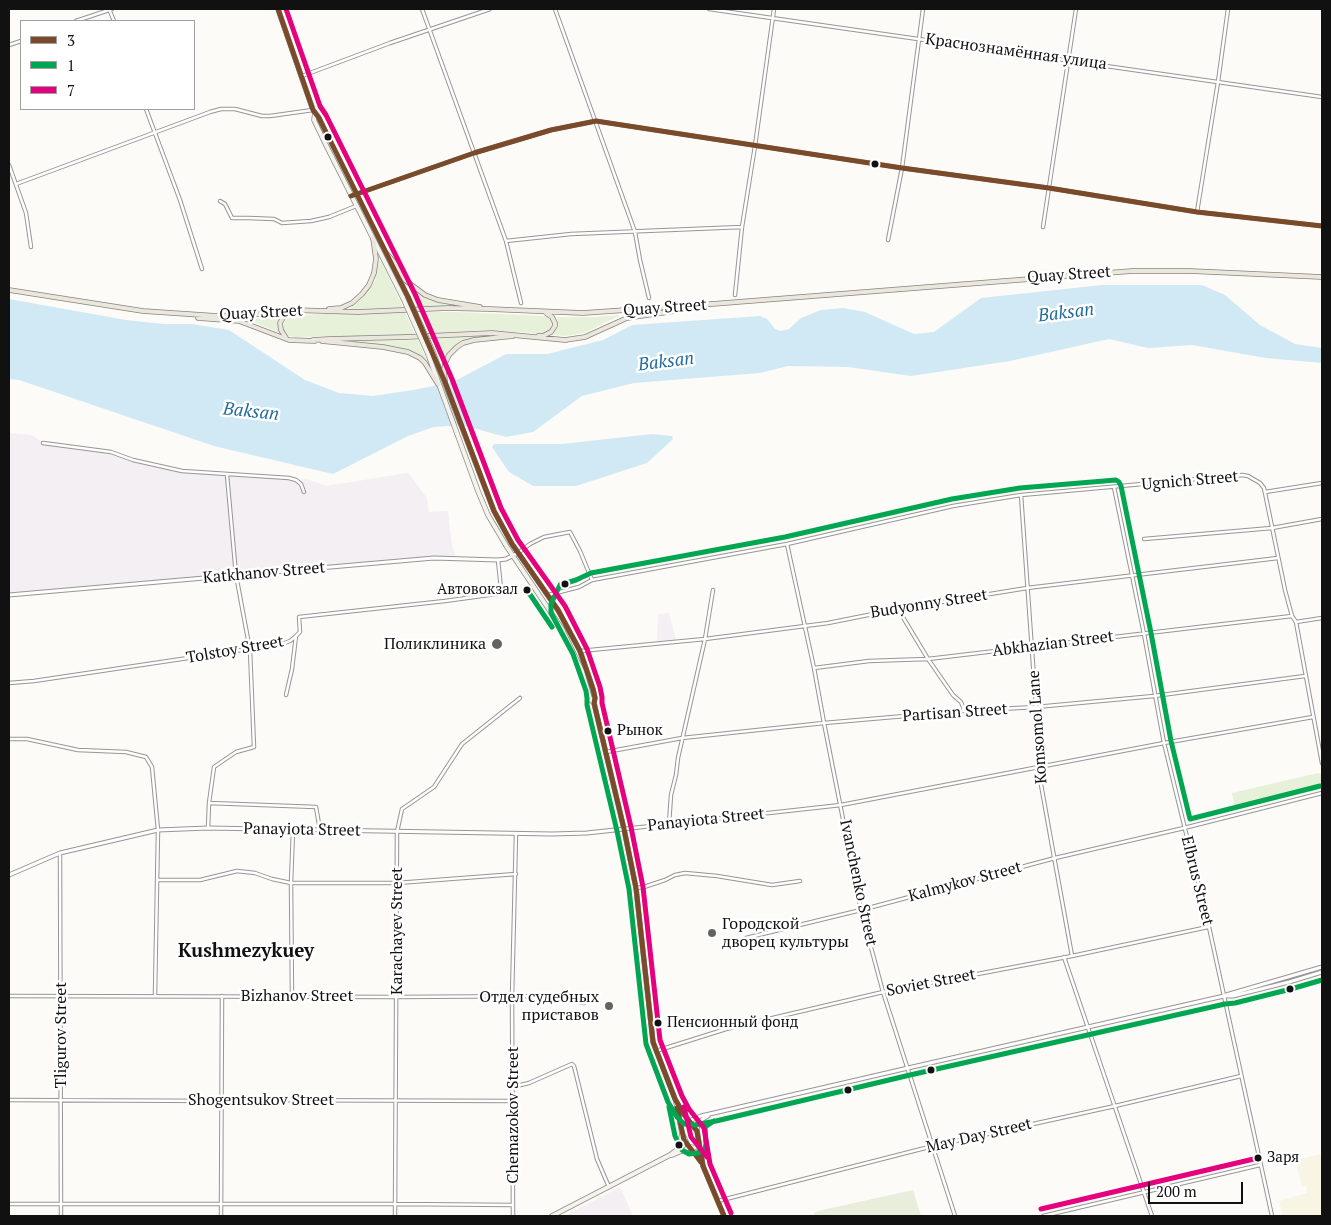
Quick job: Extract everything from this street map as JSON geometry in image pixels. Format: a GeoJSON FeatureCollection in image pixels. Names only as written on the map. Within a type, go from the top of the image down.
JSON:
{"type":"FeatureCollection","features":[{"type":"Feature","properties":{"kind":"main road"},"geometry":{"type":"LineString","coordinates":[[278,9],[314,112],[314,120],[356,206],[406,298]]}},
{"type":"Feature","properties":{"kind":"main road"},"geometry":{"type":"LineString","coordinates":[[314,112],[319,118],[387,254],[430,353],[445,382],[494,511],[518,553],[558,610],[580,651],[593,689],[594,703],[636,888],[652,1042],[675,1099],[688,1121],[697,1131],[703,1166]]}},
{"type":"Feature","properties":{"kind":"main road"},"geometry":{"type":"LineString","coordinates":[[318,311],[346,306],[358,298],[365,290],[372,279],[376,262],[373,238]]}},
{"type":"Feature","properties":{"kind":"main road"},"geometry":{"type":"LineString","coordinates":[[387,254],[405,280],[431,298],[489,309]]}},
{"type":"Feature","properties":{"kind":"main road","name":"Quay Street"},"geometry":{"type":"LineString","coordinates":[[9,290],[162,313],[234,316],[284,310],[348,312],[448,308],[583,313],[1132,271],[1190,271],[1322,277]]}},
{"type":"Feature","properties":{"kind":"main road"},"geometry":{"type":"LineString","coordinates":[[162,313],[239,321],[289,340],[407,338],[492,332],[554,340],[576,339],[590,335],[627,318],[712,304]]}},
{"type":"Feature","properties":{"kind":"main road"},"geometry":{"type":"LineString","coordinates":[[289,340],[283,334],[280,323],[288,314],[298,310]]}},
{"type":"Feature","properties":{"kind":"main road"},"geometry":{"type":"LineString","coordinates":[[531,337],[547,334],[553,330],[554,320],[544,312]]}},
{"type":"Feature","properties":{"kind":"main road"},"geometry":{"type":"LineString","coordinates":[[445,382],[444,370],[447,359],[463,343],[480,339],[522,336]]}},
{"type":"Feature","properties":{"kind":"main road"},"geometry":{"type":"LineString","coordinates":[[313,340],[375,346],[408,352],[420,358],[438,384]]}},
{"type":"Feature","properties":{"kind":"main road"},"geometry":{"type":"LineString","coordinates":[[430,353],[438,384],[488,515],[562,629],[582,671],[590,699],[594,703]]}},
{"type":"Feature","properties":{"kind":"main road"},"geometry":{"type":"LineString","coordinates":[[675,1099],[684,1140],[691,1147],[703,1166],[724,1216]]}},
{"type":"Feature","properties":{"kind":"main road"},"geometry":{"type":"LineString","coordinates":[[681,1127],[688,1121]]}},
{"type":"Feature","properties":{"kind":"main road"},"geometry":{"type":"LineString","coordinates":[[552,1216],[670,1155],[678,1149],[682,1133]]}},
{"type":"Feature","properties":{"kind":"main road"},"geometry":{"type":"LineString","coordinates":[[670,1155],[699,1144]]}},
{"type":"Feature","properties":{"kind":"main road"},"geometry":{"type":"LineString","coordinates":[[683,1151],[694,1153]]}},
{"type":"Feature","properties":{"kind":"street"},"geometry":{"type":"LineString","coordinates":[[79,20],[110,9]]}},
{"type":"Feature","properties":{"kind":"street"},"geometry":{"type":"LineString","coordinates":[[422,9],[506,241],[521,303]]}},
{"type":"Feature","properties":{"kind":"street"},"geometry":{"type":"LineString","coordinates":[[302,76],[390,43],[490,9]]}},
{"type":"Feature","properties":{"kind":"street"},"geometry":{"type":"LineString","coordinates":[[555,9],[636,232],[649,298]]}},
{"type":"Feature","properties":{"kind":"street","name":"Краснознамённая улица"},"geometry":{"type":"LineString","coordinates":[[709,9],[1322,97]]}},
{"type":"Feature","properties":{"kind":"street"},"geometry":{"type":"LineString","coordinates":[[735,295],[742,227],[774,9]]}},
{"type":"Feature","properties":{"kind":"street"},"geometry":{"type":"LineString","coordinates":[[888,240],[902,168],[923,9]]}},
{"type":"Feature","properties":{"kind":"street"},"geometry":{"type":"LineString","coordinates":[[1043,227],[1076,9]]}},
{"type":"Feature","properties":{"kind":"street"},"geometry":{"type":"LineString","coordinates":[[1197,212],[1228,9]]}},
{"type":"Feature","properties":{"kind":"street"},"geometry":{"type":"LineString","coordinates":[[16,184],[221,109],[236,109],[262,116],[314,112]]}},
{"type":"Feature","properties":{"kind":"street"},"geometry":{"type":"LineString","coordinates":[[146,110],[180,200],[202,269]]}},
{"type":"Feature","properties":{"kind":"street"},"geometry":{"type":"LineString","coordinates":[[351,196],[474,153],[551,130],[596,122],[1049,188],[1197,212],[1322,226]]}},
{"type":"Feature","properties":{"kind":"street"},"geometry":{"type":"LineString","coordinates":[[9,165],[26,213],[31,247]]}},
{"type":"Feature","properties":{"kind":"street"},"geometry":{"type":"LineString","coordinates":[[220,201],[224,204],[232,218],[274,220],[282,223],[311,221],[329,217],[356,206]]}},
{"type":"Feature","properties":{"kind":"street"},"geometry":{"type":"LineString","coordinates":[[506,241],[571,234],[742,227]]}},
{"type":"Feature","properties":{"kind":"street"},"geometry":{"type":"LineString","coordinates":[[43,443],[111,452],[134,460],[182,471],[289,478],[301,484],[304,492]]}},
{"type":"Feature","properties":{"kind":"street"},"geometry":{"type":"LineString","coordinates":[[208,828],[214,767],[236,752],[254,747],[250,650],[236,575],[227,475]]}},
{"type":"Feature","properties":{"kind":"street","name":"Ugnich Street"},"geometry":{"type":"LineString","coordinates":[[548,595],[579,587],[592,580],[787,544],[953,506],[1021,495],[1242,475],[1254,478],[1264,488],[1265,492]]}},
{"type":"Feature","properties":{"kind":"street"},"geometry":{"type":"LineString","coordinates":[[1322,483],[1265,492],[1278,558],[1292,616],[1296,622],[1322,763]]}},
{"type":"Feature","properties":{"kind":"street","name":"Elbrus Street"},"geometry":{"type":"LineString","coordinates":[[1114,487],[1164,744],[1209,926],[1272,1216]]}},
{"type":"Feature","properties":{"kind":"street","name":"Komsomol Lane"},"geometry":{"type":"LineString","coordinates":[[1021,495],[1036,707],[1038,768],[1072,956]]}},
{"type":"Feature","properties":{"kind":"street"},"geometry":{"type":"LineString","coordinates":[[1144,539],[1272,528],[1322,519]]}},
{"type":"Feature","properties":{"kind":"street"},"geometry":{"type":"LineString","coordinates":[[518,553],[544,537],[570,532],[592,580]]}},
{"type":"Feature","properties":{"kind":"street","name":"Ivanchenko Street"},"geometry":{"type":"LineString","coordinates":[[787,544],[814,668],[861,910],[883,992],[955,1216]]}},
{"type":"Feature","properties":{"kind":"street","name":"Katkhanov Street"},"geometry":{"type":"LineString","coordinates":[[9,595],[434,558],[498,560],[506,559],[518,553]]}},
{"type":"Feature","properties":{"kind":"street","name":"Budyonny Street"},"geometry":{"type":"LineString","coordinates":[[580,651],[705,639],[828,623],[898,609],[1027,588],[1278,558]]}},
{"type":"Feature","properties":{"kind":"street","name":"Tolstoy Street"},"geometry":{"type":"LineString","coordinates":[[9,683],[34,681],[282,644],[290,641],[300,632],[300,617],[496,594],[501,589],[498,560]]}},
{"type":"Feature","properties":{"kind":"street"},"geometry":{"type":"LineString","coordinates":[[669,824],[671,795],[705,639],[713,590]]}},
{"type":"Feature","properties":{"kind":"street"},"geometry":{"type":"LineString","coordinates":[[898,609],[928,659],[953,695],[961,702],[963,711]]}},
{"type":"Feature","properties":{"kind":"street","name":"Abkhazian Street"},"geometry":{"type":"LineString","coordinates":[[814,668],[869,661],[928,659],[1292,616]]}},
{"type":"Feature","properties":{"kind":"street"},"geometry":{"type":"LineString","coordinates":[[1296,622],[1322,618]]}},
{"type":"Feature","properties":{"kind":"street"},"geometry":{"type":"LineString","coordinates":[[286,695],[292,669],[296,636]]}},
{"type":"Feature","properties":{"kind":"street","name":"Partisan Street"},"geometry":{"type":"LineString","coordinates":[[606,752],[682,738],[824,722],[1036,707],[1154,696],[1305,676]]}},
{"type":"Feature","properties":{"kind":"street","name":"Karachayev Street"},"geometry":{"type":"LineString","coordinates":[[395,1216],[397,883],[398,832],[402,809],[434,787],[462,744],[520,698]]}},
{"type":"Feature","properties":{"kind":"street","name":"Panayiota Street"},"geometry":{"type":"LineString","coordinates":[[9,875],[60,853],[158,830],[208,828],[516,834],[587,833],[840,805],[1313,717]]}},
{"type":"Feature","properties":{"kind":"street"},"geometry":{"type":"LineString","coordinates":[[9,739],[27,739],[78,750],[126,752],[146,757],[152,767],[158,830],[155,996]]}},
{"type":"Feature","properties":{"kind":"street","name":"Kalmykov Street"},"geometry":{"type":"LineString","coordinates":[[746,938],[861,910],[1054,858],[1322,793]]}},
{"type":"Feature","properties":{"kind":"street"},"geometry":{"type":"LineString","coordinates":[[209,803],[316,807],[320,830]]}},
{"type":"Feature","properties":{"kind":"street"},"geometry":{"type":"LineString","coordinates":[[292,996],[291,883],[293,830]]}},
{"type":"Feature","properties":{"kind":"street","name":"Chemazokov Street"},"geometry":{"type":"LineString","coordinates":[[513,1216],[512,997],[516,834]]}},
{"type":"Feature","properties":{"kind":"street","name":"Tligurov Street"},"geometry":{"type":"LineString","coordinates":[[60,853],[61,1216]]}},
{"type":"Feature","properties":{"kind":"street"},"geometry":{"type":"LineString","coordinates":[[158,880],[200,880],[237,871],[255,873],[291,883],[397,883],[516,874]]}},
{"type":"Feature","properties":{"kind":"street"},"geometry":{"type":"LineString","coordinates":[[636,888],[685,873],[772,885],[800,881]]}},
{"type":"Feature","properties":{"kind":"street","name":"Soviet Street"},"geometry":{"type":"LineString","coordinates":[[656,1051],[726,1028],[883,992],[1072,956],[1209,926]]}},
{"type":"Feature","properties":{"kind":"street"},"geometry":{"type":"LineString","coordinates":[[1064,957],[1152,1216]]}},
{"type":"Feature","properties":{"kind":"street"},"geometry":{"type":"LineString","coordinates":[[688,1121],[694,1118],[908,1068],[1224,996],[1322,967]]}},
{"type":"Feature","properties":{"kind":"street"},"geometry":{"type":"LineString","coordinates":[[1224,996],[1234,996],[1288,983],[1322,972]]}},
{"type":"Feature","properties":{"kind":"street","name":"Bizhanov Street"},"geometry":{"type":"LineString","coordinates":[[9,996],[544,996],[584,1003]]}},
{"type":"Feature","properties":{"kind":"street"},"geometry":{"type":"LineString","coordinates":[[222,996],[222,1216]]}},
{"type":"Feature","properties":{"kind":"street"},"geometry":{"type":"LineString","coordinates":[[512,1087],[572,1064],[574,1066],[597,1159],[609,1187]]}},
{"type":"Feature","properties":{"kind":"street","name":"May Day Street"},"geometry":{"type":"LineString","coordinates":[[718,1201],[933,1146],[1241,1076]]}},
{"type":"Feature","properties":{"kind":"street","name":"Shogentsukov Street"},"geometry":{"type":"LineString","coordinates":[[9,1100],[513,1101]]}},
{"type":"Feature","properties":{"kind":"street"},"geometry":{"type":"LineString","coordinates":[[683,1113],[687,1117],[694,1118]]}},
{"type":"Feature","properties":{"kind":"street"},"geometry":{"type":"LineString","coordinates":[[697,1131],[698,1122],[714,1114]]}},
{"type":"Feature","properties":{"kind":"street"},"geometry":{"type":"LineString","coordinates":[[1044,1216],[1260,1165]]}},
{"type":"Feature","properties":{"kind":"street"},"geometry":{"type":"LineString","coordinates":[[9,1204],[513,1205]]}},
{"type":"Feature","properties":{"kind":"shaded area"},"geometry":{"type":"Polygon","coordinates":[[[9,433],[32,435],[43,443],[111,452],[133,460],[182,471],[296,480],[307,479],[326,486],[408,473],[427,498],[429,512],[448,511],[452,546],[457,559],[434,558],[9,595],[9,433]]]}},
{"type":"Feature","properties":{"kind":"shaded area"},"geometry":{"type":"Polygon","coordinates":[[[669,613],[676,640],[657,641],[658,614],[669,613]]]}},
{"type":"Feature","properties":{"kind":"shaded area","name":"Заря"},"geometry":{"type":"Polygon","coordinates":[[[1322,1154],[1322,1216],[1283,1216],[1279,1201],[1307,1193],[1306,1186],[1302,1186],[1295,1160],[1322,1154]]]}},
{"type":"Feature","properties":{"kind":"shaded area"},"geometry":{"type":"Polygon","coordinates":[[[620,1187],[633,1216],[564,1216],[620,1187]]]}},
{"type":"Feature","properties":{"kind":"green space"},"geometry":{"type":"Polygon","coordinates":[[[379,261],[381,261],[403,307],[348,310],[371,287],[375,280],[379,261]]]}},
{"type":"Feature","properties":{"kind":"green space"},"geometry":{"type":"Polygon","coordinates":[[[409,286],[428,299],[443,304],[464,306],[417,307],[409,286]]]}},
{"type":"Feature","properties":{"kind":"green space"},"geometry":{"type":"Polygon","coordinates":[[[405,312],[415,335],[296,337],[285,333],[283,327],[284,322],[290,315],[405,312]]]}},
{"type":"Feature","properties":{"kind":"green space"},"geometry":{"type":"Polygon","coordinates":[[[419,312],[547,316],[553,323],[550,331],[546,334],[487,330],[429,334],[419,312]]]}},
{"type":"Feature","properties":{"kind":"green space"},"geometry":{"type":"Polygon","coordinates":[[[281,315],[278,322],[280,333],[249,320],[281,315]]]}},
{"type":"Feature","properties":{"kind":"green space"},"geometry":{"type":"Polygon","coordinates":[[[619,315],[584,333],[565,336],[553,335],[558,327],[557,317],[619,315]]]}},
{"type":"Feature","properties":{"kind":"green space"},"geometry":{"type":"Polygon","coordinates":[[[494,335],[460,343],[450,351],[444,363],[441,362],[431,339],[494,335]]]}},
{"type":"Feature","properties":{"kind":"green space"},"geometry":{"type":"Polygon","coordinates":[[[418,340],[426,362],[416,353],[408,350],[343,341],[418,340]]]}},
{"type":"Feature","properties":{"kind":"green space"},"geometry":{"type":"Polygon","coordinates":[[[1318,773],[1322,775],[1322,789],[1235,809],[1232,793],[1318,773]]]}},
{"type":"Feature","properties":{"kind":"green space"},"geometry":{"type":"Polygon","coordinates":[[[913,1190],[921,1216],[814,1216],[814,1213],[818,1211],[913,1190]]]}},
{"type":"Feature","properties":{"kind":"water","name":"Baksan"},"geometry":{"type":"Polygon","coordinates":[[[1102,285],[1202,285],[1225,295],[1260,325],[1295,344],[1322,348],[1322,363],[1266,358],[1192,345],[1148,348],[1109,339],[1010,361],[911,376],[848,367],[788,366],[760,373],[634,383],[582,396],[533,432],[506,437],[462,425],[434,427],[408,436],[333,474],[214,446],[19,380],[9,379],[9,299],[126,320],[164,324],[192,324],[229,330],[305,380],[339,393],[373,396],[453,382],[506,354],[547,354],[603,340],[632,325],[760,316],[767,319],[775,329],[781,331],[789,329],[801,318],[821,310],[843,308],[865,312],[914,334],[934,332],[981,298],[1102,285]]]}},
{"type":"Feature","properties":{"kind":"water"},"geometry":{"type":"Polygon","coordinates":[[[652,434],[672,436],[673,439],[647,463],[576,486],[533,486],[509,472],[492,447],[494,444],[562,444],[652,434]]]}},
{"type":"Feature","properties":{"kind":"transit line","name":"3"},"geometry":{"type":"LineString","coordinates":[[278,9],[313,110],[319,118],[408,297],[445,382],[494,511],[512,544],[558,610],[580,651],[593,689],[594,703],[636,888],[653,1042],[675,1099],[697,1131],[703,1166],[724,1216]]}},
{"type":"Feature","properties":{"kind":"transit line","name":"7"},"geometry":{"type":"LineString","coordinates":[[286,9],[320,106],[415,294],[452,379],[501,508],[518,540],[565,606],[587,649],[600,687],[643,887],[660,1040],[682,1096],[689,1109],[704,1128],[710,1164],[731,1213]]}},
{"type":"Feature","properties":{"kind":"transit line","name":"3"},"geometry":{"type":"LineString","coordinates":[[351,196],[474,153],[551,130],[596,121],[902,168],[1049,188],[1197,212],[1322,226]]}},
{"type":"Feature","properties":{"kind":"transit line","name":"1"},"geometry":{"type":"LineString","coordinates":[[1320,786],[1190,819],[1171,741],[1121,486],[1116,480],[1020,488],[952,499],[785,537],[591,573],[560,585],[551,604],[551,613],[573,654],[586,691],[587,705],[617,831],[629,889],[646,1044],[668,1102],[677,1117],[684,1124],[695,1125],[716,1121],[910,1075],[1235,1003],[1322,980]]}},
{"type":"Feature","properties":{"kind":"transit line","name":"1"},"geometry":{"type":"LineString","coordinates":[[527,590],[552,627]]}},
{"type":"Feature","properties":{"kind":"transit line","name":"1"},"geometry":{"type":"LineString","coordinates":[[669,1107],[675,1136],[682,1150],[689,1154],[698,1153],[705,1149],[705,1127],[714,1121]]}},
{"type":"Feature","properties":{"kind":"transit line","name":"7"},"geometry":{"type":"LineString","coordinates":[[684,1107],[691,1137],[707,1157]]}},
{"type":"Feature","properties":{"kind":"transit line","name":"3"},"geometry":{"type":"LineString","coordinates":[[677,1108],[684,1140],[701,1162]]}},
{"type":"Feature","properties":{"kind":"transit line","name":"7"},"geometry":{"type":"LineString","coordinates":[[1041,1209],[1258,1158]]}},
{"type":"Feature","properties":{"kind":"place","name":"Автовокзал"},"geometry":{"type":"Point","coordinates":[527,590]}},
{"type":"Feature","properties":{"kind":"place","name":"Поликлиника"},"geometry":{"type":"Point","coordinates":[497,644]}},
{"type":"Feature","properties":{"kind":"place","name":"Рынок"},"geometry":{"type":"Point","coordinates":[608,731]}},
{"type":"Feature","properties":{"kind":"place","name":"Городской дворец культуры"},"geometry":{"type":"Point","coordinates":[712,933]}},
{"type":"Feature","properties":{"kind":"place","name":"Отдел судебных приставов"},"geometry":{"type":"Point","coordinates":[609,1006]}},
{"type":"Feature","properties":{"kind":"place","name":"Пенсионный фонд"},"geometry":{"type":"Point","coordinates":[658,1023]}},
{"type":"Feature","properties":{"kind":"place","name":"Заря"},"geometry":{"type":"Point","coordinates":[1258,1158]}},
{"type":"Feature","properties":{"kind":"district","name":"Kushmezykuey"},"geometry":{"type":"Point","coordinates":[246,952]}}]}
